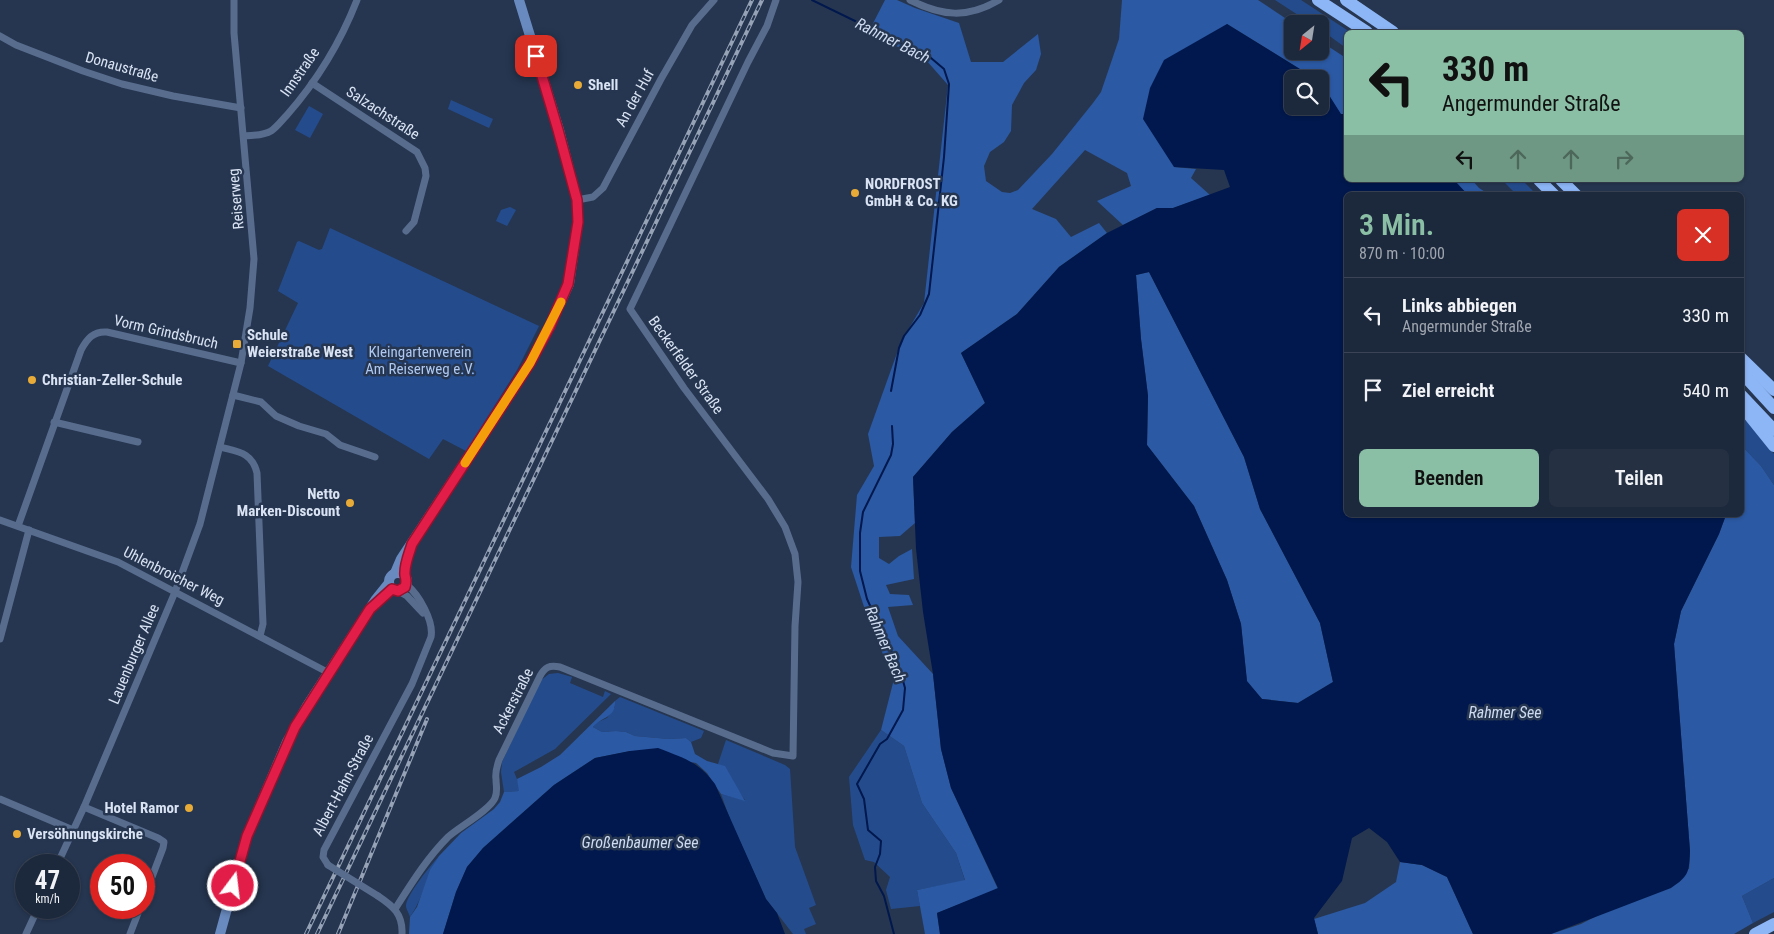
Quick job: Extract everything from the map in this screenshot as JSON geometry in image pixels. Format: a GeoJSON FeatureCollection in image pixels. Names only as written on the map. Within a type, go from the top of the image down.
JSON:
{"type":"FeatureCollection","features":[{"type":"Feature","properties":{"kind":"highway"},"geometry":{"type":"LineString","coordinates":[[1318,0],[1364,30]]}},
{"type":"Feature","properties":{"kind":"highway"},"geometry":{"type":"LineString","coordinates":[[1346,0],[1390,30]]}},
{"type":"Feature","properties":{"kind":"highway"},"geometry":{"type":"LineString","coordinates":[[1541,182],[1551,192]]}},
{"type":"Feature","properties":{"kind":"highway"},"geometry":{"type":"LineString","coordinates":[[1564,182],[1573,192]]}},
{"type":"Feature","properties":{"kind":"highway"},"geometry":{"type":"LineString","coordinates":[[1744,361],[1774,390]]}},
{"type":"Feature","properties":{"kind":"highway"},"geometry":{"type":"LineString","coordinates":[[1744,375],[1774,408]]}},
{"type":"Feature","properties":{"kind":"highway"},"geometry":{"type":"LineString","coordinates":[[1744,398],[1774,430]]}},
{"type":"Feature","properties":{"kind":"highway"},"geometry":{"type":"LineString","coordinates":[[1744,409],[1774,446]]}},
{"type":"Feature","properties":{"kind":"highway"},"geometry":{"type":"LineString","coordinates":[[1754,934],[1774,924]]}},
{"type":"Feature","properties":{"kind":"main road"},"geometry":{"type":"LineString","coordinates":[[220,934],[250,826],[295,727],[370,609],[398,583],[412,544],[525,371],[550,326],[568,284],[578,222],[577,200],[519,0]]}},
{"type":"Feature","properties":{"kind":"street","name":"Reiserweg"},"geometry":{"type":"LineString","coordinates":[[220,447],[241,363],[250,308],[254,259],[234,33],[234,0]]}},
{"type":"Feature","properties":{"kind":"street","name":"Innstraße"},"geometry":{"type":"LineString","coordinates":[[244,136],[270,132],[291,110],[312,83],[340,36],[357,0]]}},
{"type":"Feature","properties":{"kind":"street","name":"An der Huf"},"geometry":{"type":"LineString","coordinates":[[577,200],[593,197],[603,188],[692,25],[714,0]]}},
{"type":"Feature","properties":{"kind":"street","name":"Beckerfelder Straße"},"geometry":{"type":"LineString","coordinates":[[776,0],[766,26],[630,309],[697,405],[768,499],[785,527],[794,554],[798,582],[794,635],[793,756]]}},
{"type":"Feature","properties":{"kind":"street"},"geometry":{"type":"LineString","coordinates":[[910,0],[950,14],[970,12],[989,6],[999,0]]}},
{"type":"Feature","properties":{"kind":"street","name":"Donaustraße"},"geometry":{"type":"LineString","coordinates":[[0,36],[26,49],[122,84],[173,96],[241,108]]}},
{"type":"Feature","properties":{"kind":"street","name":"Salzachstraße"},"geometry":{"type":"LineString","coordinates":[[312,83],[417,152],[425,168],[426,176],[414,222],[406,230]]}},
{"type":"Feature","properties":{"kind":"street","name":"Vorm Grindsbruch"},"geometry":{"type":"LineString","coordinates":[[18,526],[54,422],[81,350],[87,339],[97,332],[107,332],[241,363]]}},
{"type":"Feature","properties":{"kind":"street"},"geometry":{"type":"LineString","coordinates":[[233,395],[261,402],[276,416],[299,426],[326,434],[340,445],[375,457]]}},
{"type":"Feature","properties":{"kind":"street"},"geometry":{"type":"LineString","coordinates":[[54,422],[138,442]]}},
{"type":"Feature","properties":{"kind":"street"},"geometry":{"type":"LineString","coordinates":[[220,447],[244,453],[255,463],[257,473],[263,624],[260,636]]}},
{"type":"Feature","properties":{"kind":"street","name":"Lauenburger Allee"},"geometry":{"type":"LineString","coordinates":[[62,854],[176,592],[200,524],[220,447]]}},
{"type":"Feature","properties":{"kind":"street","name":"Uhlenbroicher Weg"},"geometry":{"type":"LineString","coordinates":[[0,520],[118,562],[329,674]]}},
{"type":"Feature","properties":{"kind":"street"},"geometry":{"type":"LineString","coordinates":[[0,639],[3,619],[29,530]]}},
{"type":"Feature","properties":{"kind":"street","name":"Albert-Hahn-Straße"},"geometry":{"type":"LineString","coordinates":[[395,909],[378,896],[328,865],[323,857],[324,850],[412,684],[431,637],[430,620],[407,596],[398,583]]}},
{"type":"Feature","properties":{"kind":"street","name":"Ackerstraße"},"geometry":{"type":"LineString","coordinates":[[395,909],[436,850],[457,829],[491,804],[495,798],[497,792],[496,770],[499,760],[540,676],[552,665],[773,753],[793,756]]}},
{"type":"Feature","properties":{"kind":"street"},"geometry":{"type":"LineString","coordinates":[[0,799],[73,830]]}},
{"type":"Feature","properties":{"kind":"street"},"geometry":{"type":"LineString","coordinates":[[84,807],[164,842],[155,869]]}},
{"type":"Feature","properties":{"kind":"street"},"geometry":{"type":"LineString","coordinates":[[395,909],[402,924],[402,934]]}},
{"type":"Feature","properties":{"kind":"street"},"geometry":{"type":"LineString","coordinates":[[26,934],[33,919]]}},
{"type":"Feature","properties":{"kind":"street"},"geometry":{"type":"LineString","coordinates":[[130,934],[136,919]]}},
{"type":"Feature","properties":{"kind":"green space"},"geometry":{"type":"Polygon","coordinates":[[[1275,0],[1301,0],[1324,15],[1298,15],[1275,0]]]}},
{"type":"Feature","properties":{"kind":"green space"},"geometry":{"type":"Polygon","coordinates":[[[1329,18],[1347,30],[1344,30],[1344,47],[1329,36],[1329,18]]]}},
{"type":"Feature","properties":{"kind":"green space"},"geometry":{"type":"Polygon","coordinates":[[[451,100],[493,119],[489,128],[448,109],[451,100]]]}},
{"type":"Feature","properties":{"kind":"green space"},"geometry":{"type":"Polygon","coordinates":[[[309,106],[323,114],[310,138],[295,130],[309,106]]]}},
{"type":"Feature","properties":{"kind":"green space"},"geometry":{"type":"Polygon","coordinates":[[[1504,182],[1524,182],[1534,192],[1514,192],[1504,182]]]}},
{"type":"Feature","properties":{"kind":"green space"},"geometry":{"type":"Polygon","coordinates":[[[510,207],[516,210],[507,226],[496,221],[501,210],[510,207]]]}},
{"type":"Feature","properties":{"kind":"green space","name":"Kleingartenverein Am Reiserweg e.V."},"geometry":{"type":"Polygon","coordinates":[[[330,228],[539,326],[517,370],[466,451],[443,439],[429,459],[268,366],[298,303],[278,291],[297,242],[299,241],[319,250],[322,249],[330,228]]]}},
{"type":"Feature","properties":{"kind":"green space"},"geometry":{"type":"Polygon","coordinates":[[[1744,418],[1774,454],[1774,485],[1761,466],[1744,448],[1744,418]]]}},
{"type":"Feature","properties":{"kind":"green space"},"geometry":{"type":"Polygon","coordinates":[[[558,673],[572,677],[570,683],[603,697],[605,691],[611,694],[555,749],[514,772],[520,791],[504,792],[501,772],[502,762],[540,681],[549,674],[558,673]]]}},
{"type":"Feature","properties":{"kind":"green space"},"geometry":{"type":"Polygon","coordinates":[[[620,697],[704,731],[701,738],[691,742],[686,738],[669,739],[635,736],[626,732],[602,732],[593,727],[596,723],[607,718],[615,707],[615,701],[620,697]]]}},
{"type":"Feature","properties":{"kind":"green space"},"geometry":{"type":"Polygon","coordinates":[[[881,730],[904,746],[922,803],[956,853],[965,881],[917,890],[920,906],[891,909],[886,890],[890,877],[874,862],[865,860],[853,825],[849,777],[881,730]]]}},
{"type":"Feature","properties":{"kind":"green space"},"geometry":{"type":"Polygon","coordinates":[[[726,740],[785,765],[790,769],[795,847],[816,905],[809,908],[816,924],[804,929],[806,934],[793,934],[766,899],[731,822],[721,794],[745,800],[718,764],[726,740]]]}},
{"type":"Feature","properties":{"kind":"green space"},"geometry":{"type":"Polygon","coordinates":[[[439,856],[410,917],[406,907],[407,901],[420,880],[439,856]]]}},
{"type":"Feature","properties":{"kind":"green space"},"geometry":{"type":"Polygon","coordinates":[[[1774,878],[1774,912],[1753,923],[1742,896],[1774,878]]]}},
{"type":"Feature","properties":{"kind":"shaded area"},"geometry":{"type":"Polygon","coordinates":[[[885,0],[897,0],[959,23],[971,62],[1003,62],[1038,34],[1041,54],[1036,70],[1024,83],[1012,105],[1011,131],[1004,142],[990,152],[984,166],[986,181],[1002,192],[1010,193],[1018,190],[1052,154],[1101,92],[1119,39],[1122,0],[1258,0],[1284,17],[1284,59],[1227,24],[1174,167],[1196,169],[1191,178],[1210,195],[1173,208],[1157,208],[1123,225],[1097,201],[1131,186],[1127,173],[1085,150],[1032,209],[1056,219],[1071,237],[1099,223],[1107,233],[1059,267],[1017,314],[961,353],[985,403],[952,432],[913,477],[915,523],[900,536],[879,537],[879,558],[889,564],[912,549],[914,579],[886,585],[890,594],[909,595],[913,605],[888,607],[898,636],[933,674],[941,749],[951,788],[998,889],[937,913],[940,934],[925,934],[917,890],[965,880],[956,853],[922,803],[904,746],[881,730],[894,679],[870,625],[851,567],[857,495],[874,466],[868,434],[901,342],[924,303],[948,85],[926,60],[868,33],[885,0]]]}},
{"type":"Feature","properties":{"kind":"shaded area"},"geometry":{"type":"Polygon","coordinates":[[[1329,47],[1344,57],[1344,114],[1341,115],[1329,96],[1329,70],[1301,70],[1285,60],[1329,60],[1329,47]]]}},
{"type":"Feature","properties":{"kind":"shaded area"},"geometry":{"type":"Polygon","coordinates":[[[1456,182],[1474,182],[1485,192],[1465,192],[1456,182]]]}},
{"type":"Feature","properties":{"kind":"shaded area"},"geometry":{"type":"Polygon","coordinates":[[[1149,272],[1244,457],[1260,509],[1320,623],[1333,682],[1298,703],[1262,699],[1247,682],[1241,624],[1227,580],[1194,506],[1147,445],[1148,396],[1136,275],[1149,272]]]}},
{"type":"Feature","properties":{"kind":"shaded area"},"geometry":{"type":"Polygon","coordinates":[[[1744,448],[1761,466],[1774,485],[1774,878],[1742,896],[1753,923],[1734,934],[1551,934],[1581,924],[1689,869],[1690,851],[1674,644],[1681,611],[1719,534],[1725,517],[1744,517],[1744,448]]]}},
{"type":"Feature","properties":{"kind":"shaded area"},"geometry":{"type":"Polygon","coordinates":[[[615,701],[615,707],[611,714],[593,727],[602,732],[626,732],[635,736],[669,739],[686,738],[691,742],[695,754],[707,761],[725,766],[745,801],[721,794],[707,773],[696,763],[630,751],[595,758],[554,785],[483,848],[467,867],[456,892],[443,934],[409,934],[410,917],[417,907],[430,870],[439,856],[461,833],[494,809],[500,802],[504,792],[519,791],[517,779],[560,755],[615,701]]]}},
{"type":"Feature","properties":{"kind":"shaded area"},"geometry":{"type":"Polygon","coordinates":[[[1400,862],[1422,865],[1447,877],[1473,934],[1318,934],[1314,919],[1365,903],[1396,882],[1400,862]]]}},
{"type":"Feature","properties":{"kind":"water","name":"Rahmer See"},"geometry":{"type":"Polygon","coordinates":[[[1227,24],[1301,70],[1284,70],[1284,115],[1329,115],[1329,95],[1341,114],[1344,114],[1344,182],[1456,182],[1465,192],[1344,192],[1344,517],[1725,517],[1719,534],[1681,611],[1674,644],[1690,851],[1685,877],[1671,888],[1551,934],[1473,934],[1447,877],[1422,865],[1400,862],[1387,842],[1369,828],[1352,838],[1342,881],[1314,918],[1318,934],[940,934],[937,913],[998,888],[951,788],[941,749],[916,549],[913,477],[952,432],[985,403],[961,353],[1017,314],[1059,267],[1107,233],[1157,208],[1173,208],[1230,187],[1224,170],[1174,167],[1143,119],[1150,88],[1164,60],[1227,24]],[[1149,272],[1136,275],[1148,396],[1147,445],[1194,506],[1227,580],[1241,624],[1247,681],[1262,699],[1298,703],[1333,682],[1320,623],[1260,509],[1244,457],[1149,272]]]}},
{"type":"Feature","properties":{"kind":"water","name":"Großenbaumer See"},"geometry":{"type":"Polygon","coordinates":[[[658,748],[696,765],[715,784],[766,899],[777,913],[785,934],[443,934],[456,892],[467,867],[483,848],[554,785],[595,758],[658,748]]]}},
{"type":"Feature","properties":{"kind":"waterway","name":"Rahmer Bach"},"geometry":{"type":"LineString","coordinates":[[812,0],[931,58],[944,69],[949,84],[944,157],[929,294],[920,315],[904,336],[899,348],[891,391]]}},
{"type":"Feature","properties":{"kind":"waterway","name":"Rahmer Bach"},"geometry":{"type":"LineString","coordinates":[[892,426],[893,444],[891,455],[863,512],[860,533],[860,571],[867,599],[900,670],[905,688],[903,710],[887,739],[880,744],[857,784],[864,799],[868,830],[881,841],[880,854],[875,867],[876,881],[884,896],[894,934]]}},
{"type":"Feature","properties":{"kind":"railway"},"geometry":{"type":"LineString","coordinates":[[306,934],[752,0]]}},
{"type":"Feature","properties":{"kind":"railway"},"geometry":{"type":"LineString","coordinates":[[317,934],[762,0]]}},
{"type":"Feature","properties":{"kind":"railway"},"geometry":{"type":"LineString","coordinates":[[338,934],[427,719]]}},
{"type":"Feature","properties":{"kind":"slow traffic"},"geometry":{"type":"LineString","coordinates":[[465,463],[530,363],[561,302]]}},
{"type":"Feature","properties":{"kind":"place","name":"Shell"},"geometry":{"type":"Point","coordinates":[578,85]}},
{"type":"Feature","properties":{"kind":"place","name":"NORDFROST GmbH & Co. KG"},"geometry":{"type":"Point","coordinates":[855,193]}},
{"type":"Feature","properties":{"kind":"place","name":"Schule Weierstraße West"},"geometry":{"type":"Point","coordinates":[237,344]}},
{"type":"Feature","properties":{"kind":"place","name":"Christian-Zeller-Schule"},"geometry":{"type":"Point","coordinates":[32,380]}},
{"type":"Feature","properties":{"kind":"place","name":"Netto Marken-Discount"},"geometry":{"type":"Point","coordinates":[350,503]}},
{"type":"Feature","properties":{"kind":"place","name":"Hotel Ramor"},"geometry":{"type":"Point","coordinates":[189,808]}},
{"type":"Feature","properties":{"kind":"place","name":"Versöhnungskirche"},"geometry":{"type":"Point","coordinates":[17,834]}},
{"type":"Feature","properties":{"kind":"route"},"geometry":{"type":"LineString","coordinates":[[233,886],[247,836],[295,727],[370,609],[392,589],[395,591],[404,589],[407,582],[405,576],[406,564],[412,544],[530,363],[550,326],[568,284],[578,222],[577,200],[536,56]]}}]}
